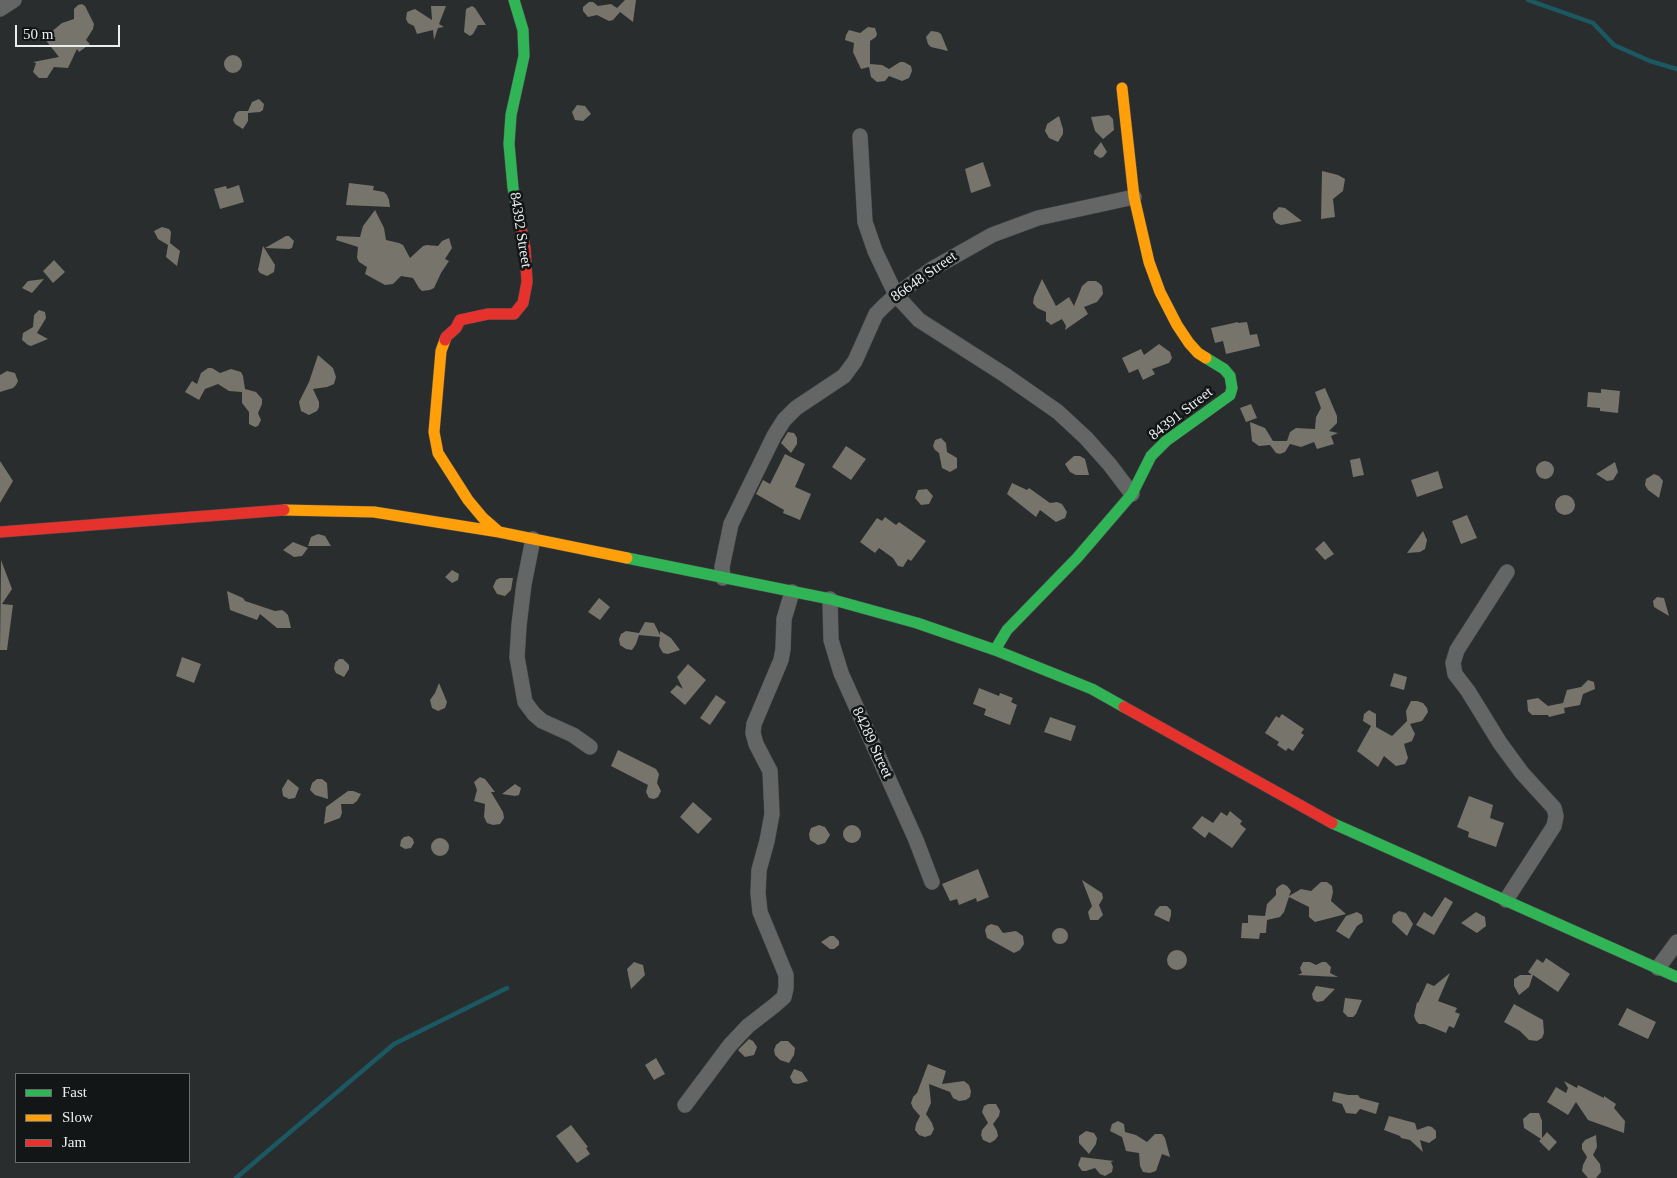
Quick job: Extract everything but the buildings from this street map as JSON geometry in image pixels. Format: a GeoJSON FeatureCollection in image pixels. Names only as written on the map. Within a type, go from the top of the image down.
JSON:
{"type":"FeatureCollection","features":[{"type":"Feature","properties":{"kind":"street"},"geometry":{"type":"LineString","coordinates":[[0,9],[14,0]]}},
{"type":"Feature","properties":{"kind":"street","name":"84392 Street"},"geometry":{"type":"LineString","coordinates":[[499,532],[483,518],[468,500],[438,453],[434,432],[441,351],[446,337],[456,328],[460,320],[488,314],[514,314],[523,303],[526,289],[525,248],[513,188],[509,144],[511,115],[524,56],[523,30],[514,0]]}},
{"type":"Feature","properties":{"kind":"street","name":"84391 Street"},"geometry":{"type":"LineString","coordinates":[[995,650],[1007,630],[1077,558],[1132,494],[1152,456],[1166,441],[1224,400],[1232,388],[1230,376],[1224,369],[1198,353],[1189,343],[1160,292],[1149,262],[1134,197],[1122,88]]}},
{"type":"Feature","properties":{"kind":"street"},"geometry":{"type":"LineString","coordinates":[[860,136],[865,222],[875,251],[896,295],[919,320],[1005,374],[1058,412],[1098,452],[1132,494]]}},
{"type":"Feature","properties":{"kind":"street","name":"86648 Street"},"geometry":{"type":"LineString","coordinates":[[722,578],[722,567],[731,524],[774,436],[784,420],[796,408],[844,376],[855,361],[876,314],[896,295],[932,269],[992,234],[1038,218],[1134,197]]}},
{"type":"Feature","properties":{"kind":"street"},"geometry":{"type":"LineString","coordinates":[[0,532],[282,510],[374,512],[499,532],[830,600],[917,623],[995,650],[1092,688],[1325,820],[1677,977]]}},
{"type":"Feature","properties":{"kind":"street"},"geometry":{"type":"LineString","coordinates":[[533,539],[524,584],[519,625],[518,657],[525,702],[542,721],[573,735],[590,747]]}},
{"type":"Feature","properties":{"kind":"street"},"geometry":{"type":"LineString","coordinates":[[1506,900],[1554,826],[1556,816],[1554,808],[1522,773],[1500,743],[1468,691],[1455,674],[1453,664],[1461,643],[1507,572]]}},
{"type":"Feature","properties":{"kind":"street"},"geometry":{"type":"LineString","coordinates":[[685,1105],[730,1045],[748,1026],[784,997],[786,988],[786,975],[760,912],[758,893],[759,870],[772,814],[772,798],[770,771],[756,744],[753,733],[754,724],[781,660],[784,649],[784,619],[792,592]]}},
{"type":"Feature","properties":{"kind":"street","name":"84289 Street"},"geometry":{"type":"LineString","coordinates":[[830,600],[831,640],[841,674],[916,840],[932,882]]}},
{"type":"Feature","properties":{"kind":"street"},"geometry":{"type":"LineString","coordinates":[[1658,968],[1677,942]]}},
{"type":"Feature","properties":{"kind":"waterway"},"geometry":{"type":"LineString","coordinates":[[1528,0],[1593,23],[1614,45],[1650,61],[1677,69]]}},
{"type":"Feature","properties":{"kind":"waterway"},"geometry":{"type":"LineString","coordinates":[[236,1178],[394,1044],[507,988]]}},
{"type":"Feature","properties":{"kind":"traffic: fast"},"geometry":{"type":"LineString","coordinates":[[514,0],[523,30],[524,56],[511,115],[509,144],[513,188],[518,212]]}},
{"type":"Feature","properties":{"kind":"traffic: fast"},"geometry":{"type":"LineString","coordinates":[[995,650],[1007,630],[1077,558],[1132,494],[1151,456],[1166,441],[1230,395],[1232,388],[1230,376],[1224,369],[1206,358]]}},
{"type":"Feature","properties":{"kind":"traffic: fast"},"geometry":{"type":"LineString","coordinates":[[627,558],[830,599],[917,623],[995,650],[1092,689],[1124,707]]}},
{"type":"Feature","properties":{"kind":"traffic: fast"},"geometry":{"type":"LineString","coordinates":[[1332,823],[1677,977]]}},
{"type":"Feature","properties":{"kind":"traffic: slow"},"geometry":{"type":"LineString","coordinates":[[1122,88],[1134,197],[1149,262],[1160,292],[1177,325],[1189,343],[1198,353],[1206,358]]}},
{"type":"Feature","properties":{"kind":"traffic: slow"},"geometry":{"type":"LineString","coordinates":[[445,340],[441,351],[434,432],[438,453],[468,500],[483,518],[499,532]]}},
{"type":"Feature","properties":{"kind":"traffic: slow"},"geometry":{"type":"LineString","coordinates":[[284,510],[374,512],[499,532],[627,558]]}},
{"type":"Feature","properties":{"kind":"traffic: jam"},"geometry":{"type":"LineString","coordinates":[[445,340],[456,328],[460,320],[488,314],[514,314],[523,303],[527,282],[525,248],[518,212]]}},
{"type":"Feature","properties":{"kind":"traffic: jam"},"geometry":{"type":"LineString","coordinates":[[0,532],[284,510]]}},
{"type":"Feature","properties":{"kind":"traffic: jam"},"geometry":{"type":"LineString","coordinates":[[1124,707],[1332,823]]}}]}
